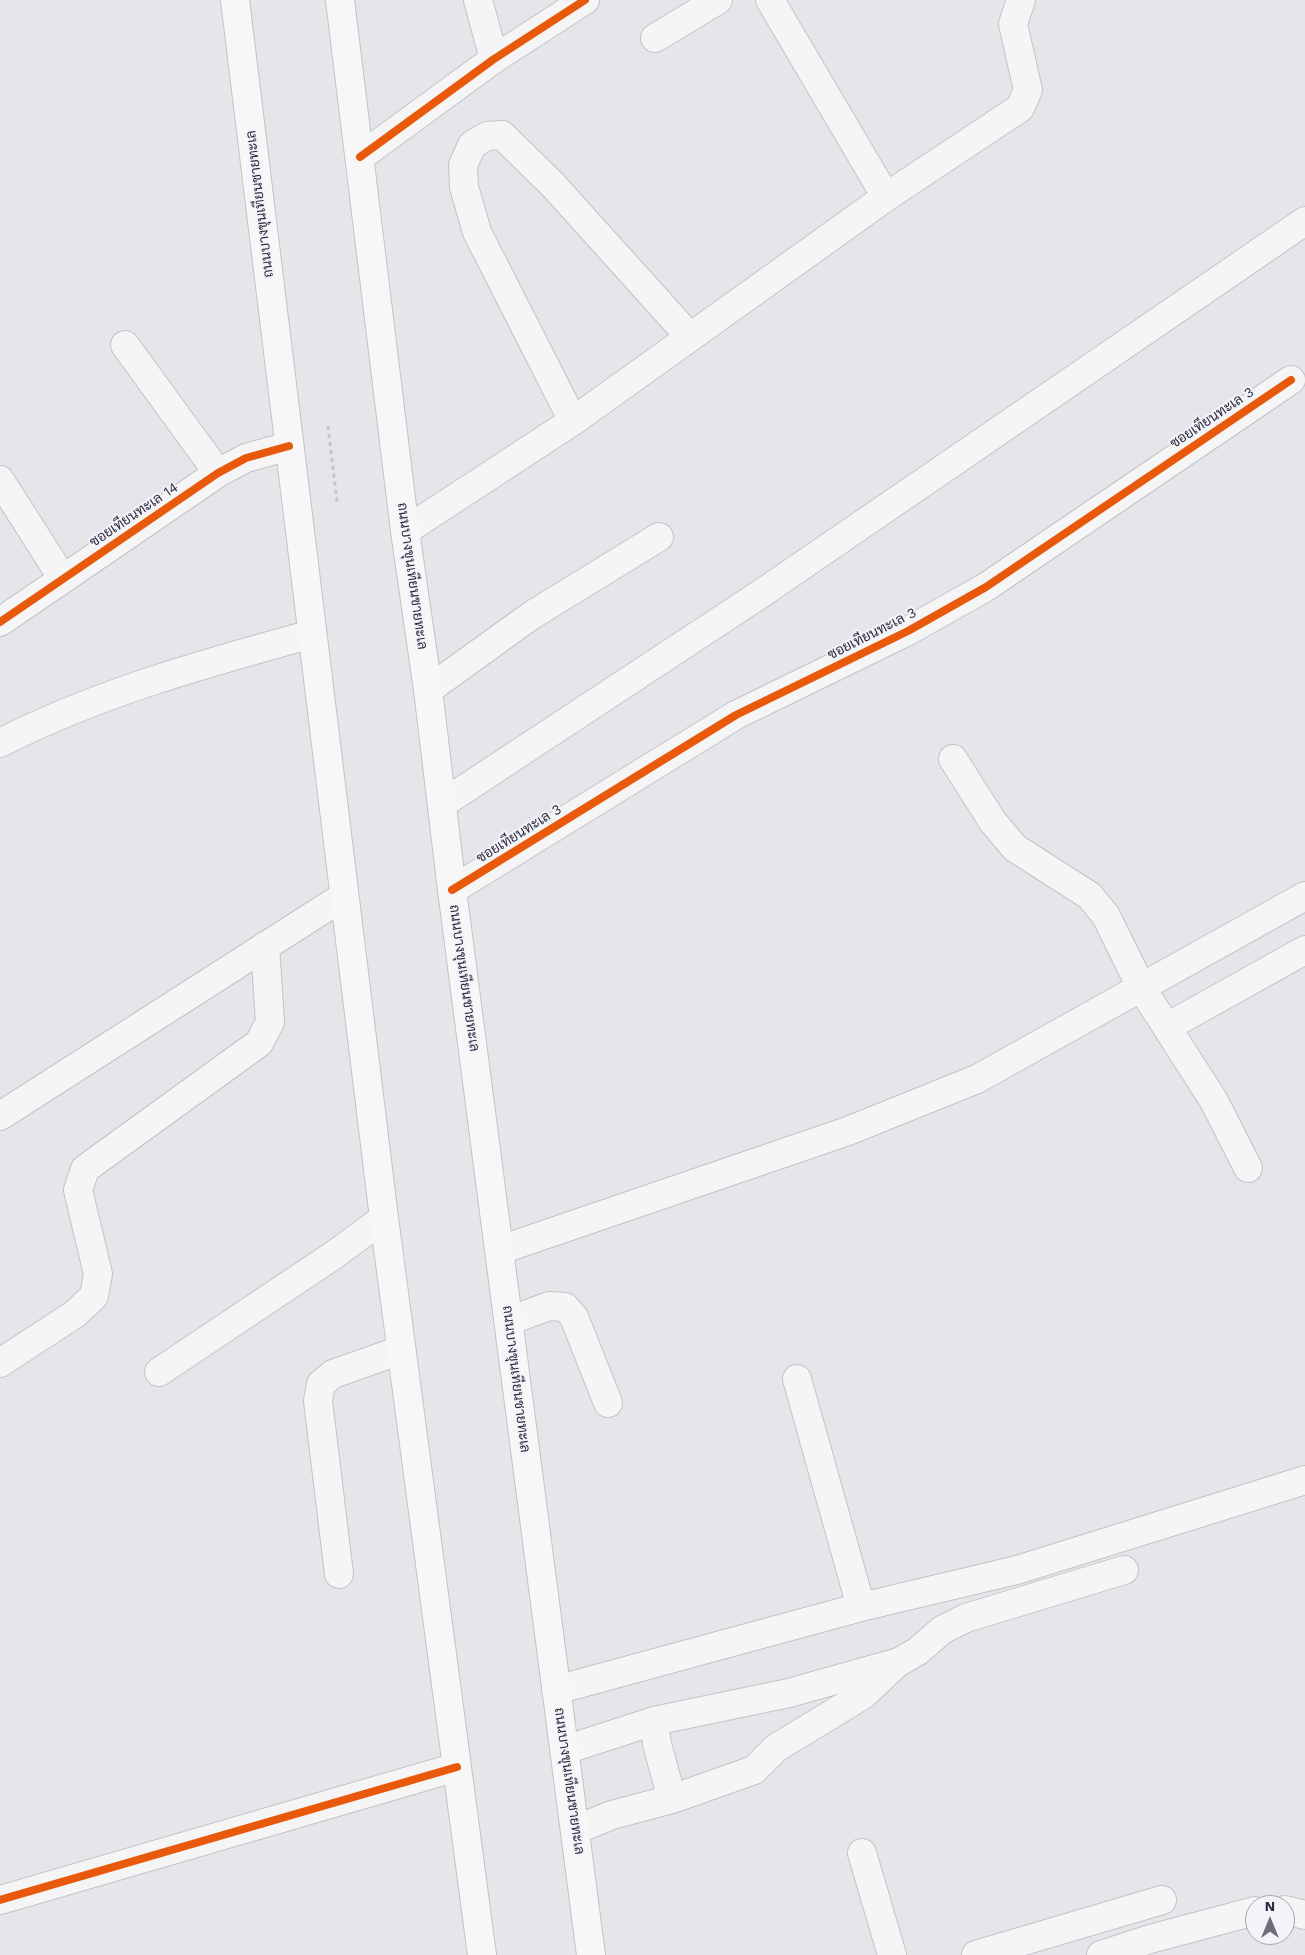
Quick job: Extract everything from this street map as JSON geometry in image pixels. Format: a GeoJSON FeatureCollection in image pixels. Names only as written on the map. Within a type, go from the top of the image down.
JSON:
{"type":"FeatureCollection","features":[{"type":"Feature","properties":{"kind":"main road","name":"ถนนบางขุนเทียนชายทะเล"},"geometry":{"type":"LineString","coordinates":[[235,0],[384,1218],[482,1955]]}},
{"type":"Feature","properties":{"kind":"main road","name":"ถนนบางขุนเทียนชายทะเล"},"geometry":{"type":"LineString","coordinates":[[340,0],[405,531],[428,690],[452,890],[591,1955]]}},
{"type":"Feature","properties":{"kind":"street"},"geometry":{"type":"LineString","coordinates":[[478,0],[494,58]]}},
{"type":"Feature","properties":{"kind":"street"},"geometry":{"type":"LineString","coordinates":[[360,157],[494,58],[585,0]]}},
{"type":"Feature","properties":{"kind":"street"},"geometry":{"type":"LineString","coordinates":[[655,38],[718,0]]}},
{"type":"Feature","properties":{"kind":"street"},"geometry":{"type":"LineString","coordinates":[[770,0],[886,197]]}},
{"type":"Feature","properties":{"kind":"street"},"geometry":{"type":"LineString","coordinates":[[405,531],[573,421],[886,197],[1020,108],[1028,90],[1014,24],[1022,0]]}},
{"type":"Feature","properties":{"kind":"street"},"geometry":{"type":"LineString","coordinates":[[573,421],[477,232],[464,187],[463,165],[472,145],[487,136],[502,136],[553,185],[690,337]]}},
{"type":"Feature","properties":{"kind":"street"},"geometry":{"type":"LineString","coordinates":[[442,804],[762,593],[1305,221]]}},
{"type":"Feature","properties":{"kind":"street"},"geometry":{"type":"LineString","coordinates":[[126,345],[218,473]]}},
{"type":"Feature","properties":{"kind":"street","name":"ซอยเทียนทะเล 3"},"geometry":{"type":"LineString","coordinates":[[452,890],[736,715],[908,631],[986,588],[1291,380]]}},
{"type":"Feature","properties":{"kind":"street","name":"ซอยเทียนทะเล 14"},"geometry":{"type":"LineString","coordinates":[[0,622],[218,473],[246,458],[289,446]]}},
{"type":"Feature","properties":{"kind":"street"},"geometry":{"type":"LineString","coordinates":[[0,480],[63,579]]}},
{"type":"Feature","properties":{"kind":"street"},"geometry":{"type":"LineString","coordinates":[[428,690],[532,615],[659,536]]}},
{"type":"Feature","properties":{"kind":"street"},"geometry":{"type":"LineString","coordinates":[[0,743],[40,722],[100,699],[312,634]]}},
{"type":"Feature","properties":{"kind":"street"},"geometry":{"type":"LineString","coordinates":[[954,759],[993,822],[1015,848],[1090,896],[1106,916],[1141,987],[1214,1101],[1248,1168]]}},
{"type":"Feature","properties":{"kind":"street"},"geometry":{"type":"LineString","coordinates":[[0,1116],[344,896]]}},
{"type":"Feature","properties":{"kind":"street"},"geometry":{"type":"LineString","coordinates":[[500,1250],[848,1132],[977,1079],[1305,896]]}},
{"type":"Feature","properties":{"kind":"street"},"geometry":{"type":"LineString","coordinates":[[0,1363],[74,1314],[94,1296],[98,1274],[78,1190],[85,1169],[259,1043],[270,1022],[265,946]]}},
{"type":"Feature","properties":{"kind":"street"},"geometry":{"type":"LineString","coordinates":[[1167,1027],[1305,950]]}},
{"type":"Feature","properties":{"kind":"street"},"geometry":{"type":"LineString","coordinates":[[159,1372],[334,1255],[384,1218]]}},
{"type":"Feature","properties":{"kind":"street"},"geometry":{"type":"LineString","coordinates":[[509,1321],[549,1306],[565,1307],[574,1317],[608,1403]]}},
{"type":"Feature","properties":{"kind":"street"},"geometry":{"type":"LineString","coordinates":[[339,1574],[318,1400],[321,1384],[333,1374],[401,1350]]}},
{"type":"Feature","properties":{"kind":"street"},"geometry":{"type":"LineString","coordinates":[[797,1379],[861,1607]]}},
{"type":"Feature","properties":{"kind":"street"},"geometry":{"type":"LineString","coordinates":[[556,1690],[861,1607],[1017,1570],[1305,1480]]}},
{"type":"Feature","properties":{"kind":"street"},"geometry":{"type":"LineString","coordinates":[[575,1830],[612,1816],[672,1799],[754,1770],[776,1748],[864,1695],[899,1662],[918,1651],[942,1630],[966,1618],[1124,1570]]}},
{"type":"Feature","properties":{"kind":"street"},"geometry":{"type":"LineString","coordinates":[[565,1750],[654,1721],[789,1693],[899,1662]]}},
{"type":"Feature","properties":{"kind":"street"},"geometry":{"type":"LineString","coordinates":[[654,1721],[672,1799]]}},
{"type":"Feature","properties":{"kind":"street"},"geometry":{"type":"LineString","coordinates":[[0,1900],[457,1767]]}},
{"type":"Feature","properties":{"kind":"street"},"geometry":{"type":"LineString","coordinates":[[862,1853],[892,1955]]}},
{"type":"Feature","properties":{"kind":"street"},"geometry":{"type":"LineString","coordinates":[[976,1955],[1162,1900]]}},
{"type":"Feature","properties":{"kind":"street"},"geometry":{"type":"LineString","coordinates":[[1101,1955],[1177,1931],[1245,1914]]}},
{"type":"Feature","properties":{"kind":"path"},"geometry":{"type":"LineString","coordinates":[[328,426],[337,502]]}},
{"type":"Feature","properties":{"kind":"cycle path"},"geometry":{"type":"LineString","coordinates":[[360,157],[494,59],[585,0]]}},
{"type":"Feature","properties":{"kind":"cycle path"},"geometry":{"type":"LineString","coordinates":[[452,890],[736,715],[908,631],[986,587],[1291,380]]}},
{"type":"Feature","properties":{"kind":"cycle path"},"geometry":{"type":"LineString","coordinates":[[0,622],[218,473],[246,458],[289,446]]}},
{"type":"Feature","properties":{"kind":"cycle path"},"geometry":{"type":"LineString","coordinates":[[0,1900],[457,1767]]}}]}
